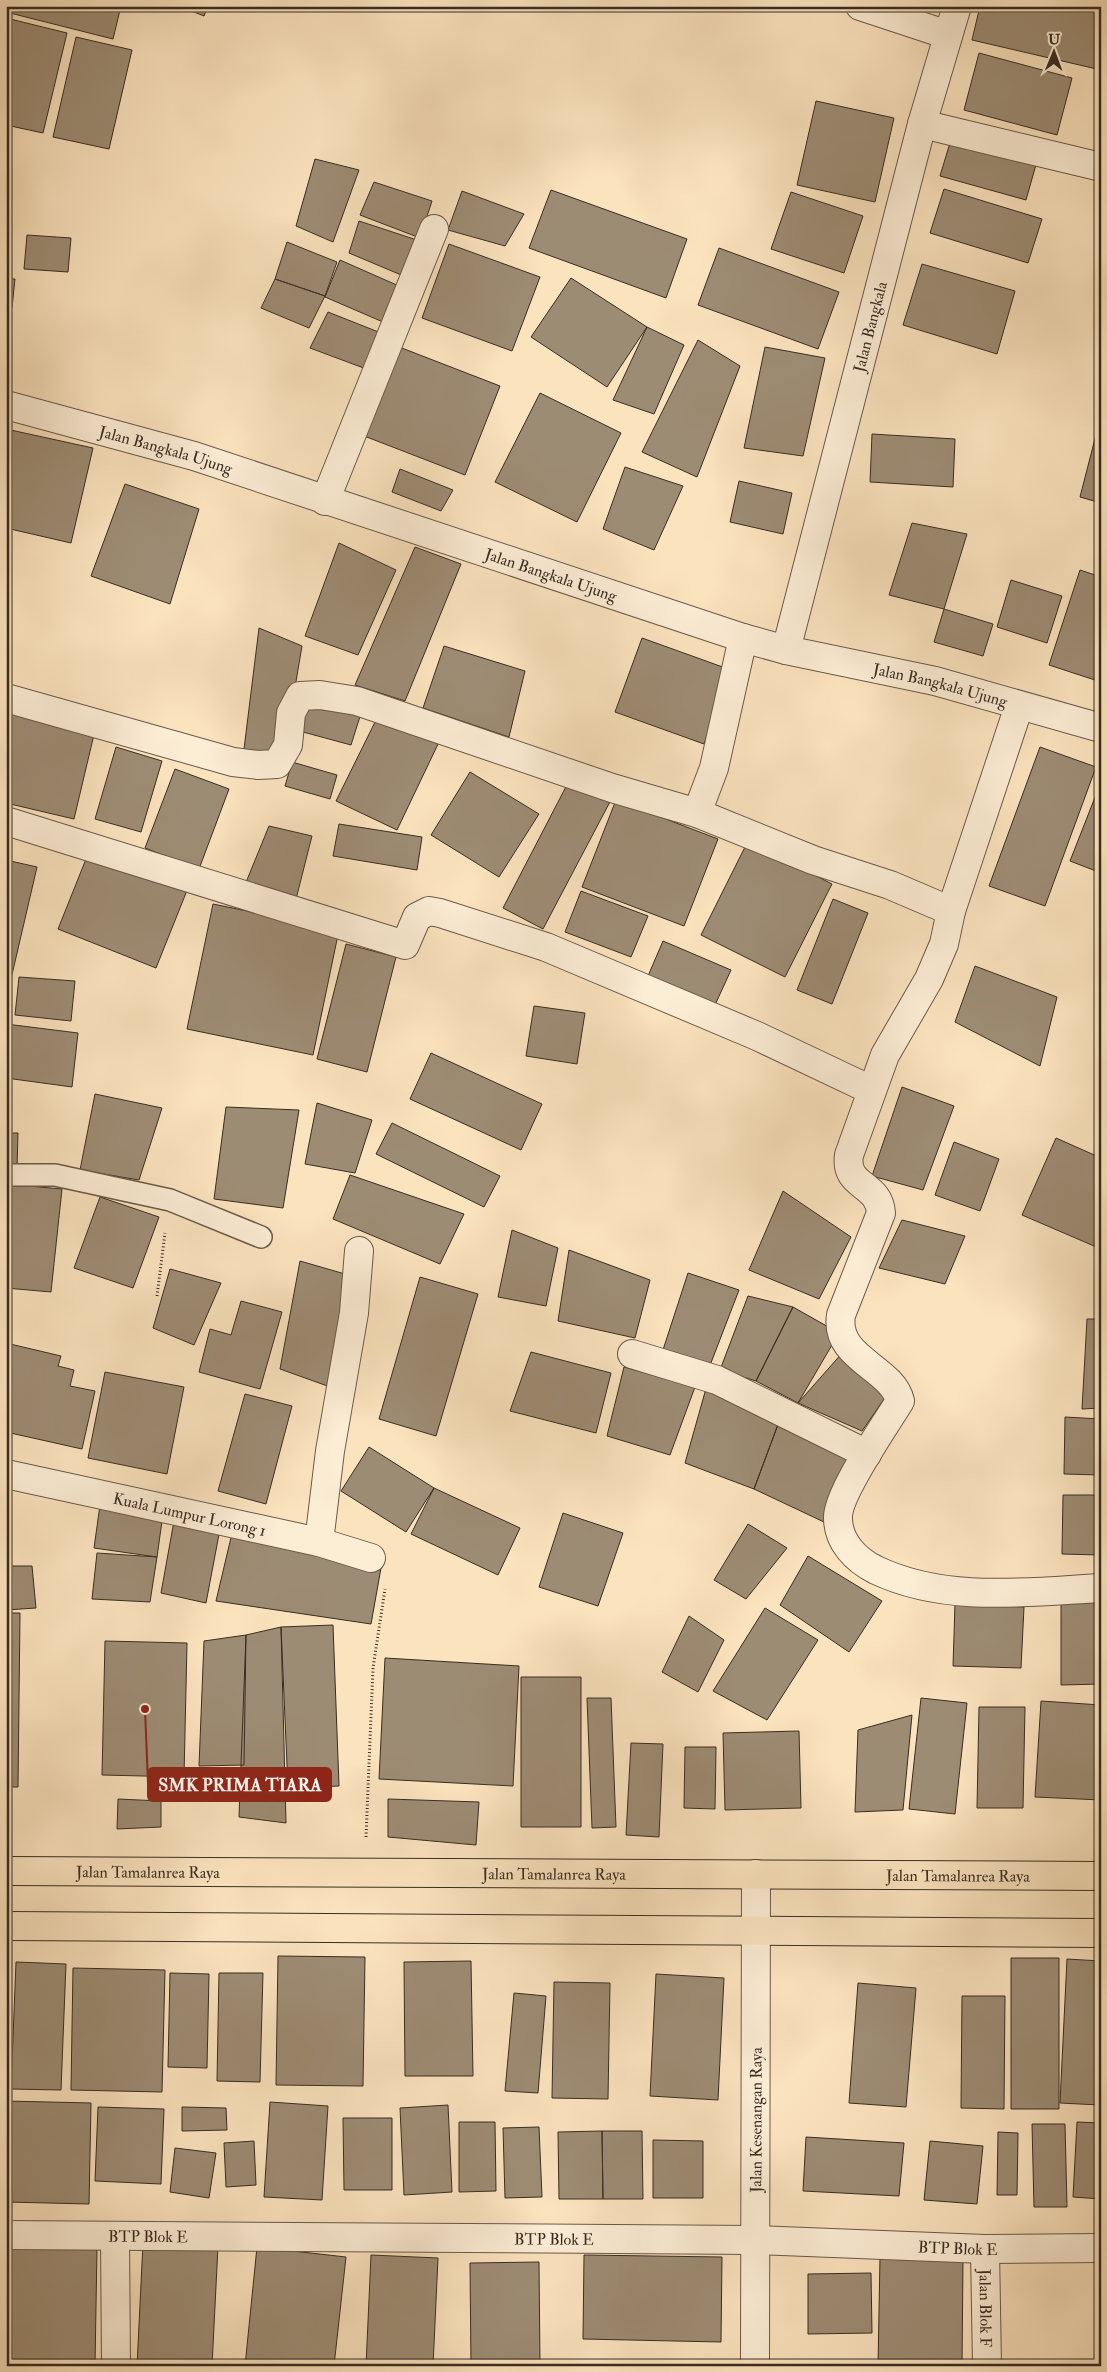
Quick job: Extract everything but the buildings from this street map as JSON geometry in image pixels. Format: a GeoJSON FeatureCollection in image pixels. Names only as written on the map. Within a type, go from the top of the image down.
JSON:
{"type":"FeatureCollection","features":[{"type":"Feature","properties":{"kind":"main road","name":"Jalan Tamalanrea Raya"},"geometry":{"type":"LineString","coordinates":[[6,1871],[196,1873],[365,1871],[1101,1876]]}},
{"type":"Feature","properties":{"kind":"main road"},"geometry":{"type":"LineString","coordinates":[[6,1926],[757,1929],[1101,1933]]}},
{"type":"Feature","properties":{"kind":"street"},"geometry":{"type":"LineString","coordinates":[[860,6],[948,35]]}},
{"type":"Feature","properties":{"kind":"street","name":"Jalan Bangkala"},"geometry":{"type":"LineString","coordinates":[[786,650],[922,124],[956,6]]}},
{"type":"Feature","properties":{"kind":"street"},"geometry":{"type":"LineString","coordinates":[[922,124],[1101,167]]}},
{"type":"Feature","properties":{"kind":"street"},"geometry":{"type":"LineString","coordinates":[[325,501],[434,229]]}},
{"type":"Feature","properties":{"kind":"street","name":"Jalan Bangkala Ujung"},"geometry":{"type":"LineString","coordinates":[[6,405],[194,456],[742,638],[786,650],[935,682],[1101,728]]}},
{"type":"Feature","properties":{"kind":"street"},"geometry":{"type":"LineString","coordinates":[[698,813],[714,768],[742,638]]}},
{"type":"Feature","properties":{"kind":"street"},"geometry":{"type":"LineString","coordinates":[[6,698],[233,762],[258,765],[277,764],[288,745],[291,713],[300,696],[320,695],[357,701],[612,788],[698,813],[813,860],[890,885],[951,911]]}},
{"type":"Feature","properties":{"kind":"street"},"geometry":{"type":"LineString","coordinates":[[1019,706],[951,911],[944,944],[929,978],[885,1055],[854,1135],[847,1164],[850,1174],[876,1197],[881,1204],[881,1213],[841,1315],[839,1325],[856,1356],[897,1388],[900,1402],[867,1454],[840,1504],[838,1517],[840,1531],[848,1548],[860,1562],[893,1578],[921,1587],[949,1591],[1005,1593],[1101,1588]]}},
{"type":"Feature","properties":{"kind":"street"},"geometry":{"type":"LineString","coordinates":[[6,821],[405,945],[417,917],[429,911],[440,913],[546,946],[757,1036],[871,1090]]}},
{"type":"Feature","properties":{"kind":"street"},"geometry":{"type":"LineString","coordinates":[[319,1542],[330,1451],[353,1321],[359,1251]]}},
{"type":"Feature","properties":{"kind":"street"},"geometry":{"type":"LineString","coordinates":[[632,1354],[717,1380],[867,1454]]}},
{"type":"Feature","properties":{"kind":"street","name":"Kuala Lumpur Lorong 1"},"geometry":{"type":"LineString","coordinates":[[6,1474],[319,1542],[371,1558]]}},
{"type":"Feature","properties":{"kind":"street","name":"Jalan Kesenangan Raya"},"geometry":{"type":"LineString","coordinates":[[755,2366],[756,1874]]}},
{"type":"Feature","properties":{"kind":"street","name":"BTP Blok E"},"geometry":{"type":"LineString","coordinates":[[6,2235],[756,2240],[985,2249],[1101,2248]]}},
{"type":"Feature","properties":{"kind":"street"},"geometry":{"type":"LineString","coordinates":[[115,2237],[116,2366]]}},
{"type":"Feature","properties":{"kind":"street","name":"Jalan Blok F"},"geometry":{"type":"LineString","coordinates":[[985,2249],[986,2366]]}},
{"type":"Feature","properties":{"kind":"lane"},"geometry":{"type":"LineString","coordinates":[[6,1176],[55,1175],[170,1200],[261,1237]]}},
{"type":"Feature","properties":{"kind":"path"},"geometry":{"type":"LineString","coordinates":[[157,1296],[170,1200]]}},
{"type":"Feature","properties":{"kind":"path"},"geometry":{"type":"LineString","coordinates":[[365,1871],[373,1668],[386,1575],[382,1565],[371,1558]]}},
{"type":"Feature","properties":{"kind":"place","name":"SMK PRIMA TIARA"},"geometry":{"type":"Point","coordinates":[145,1709]}}]}
